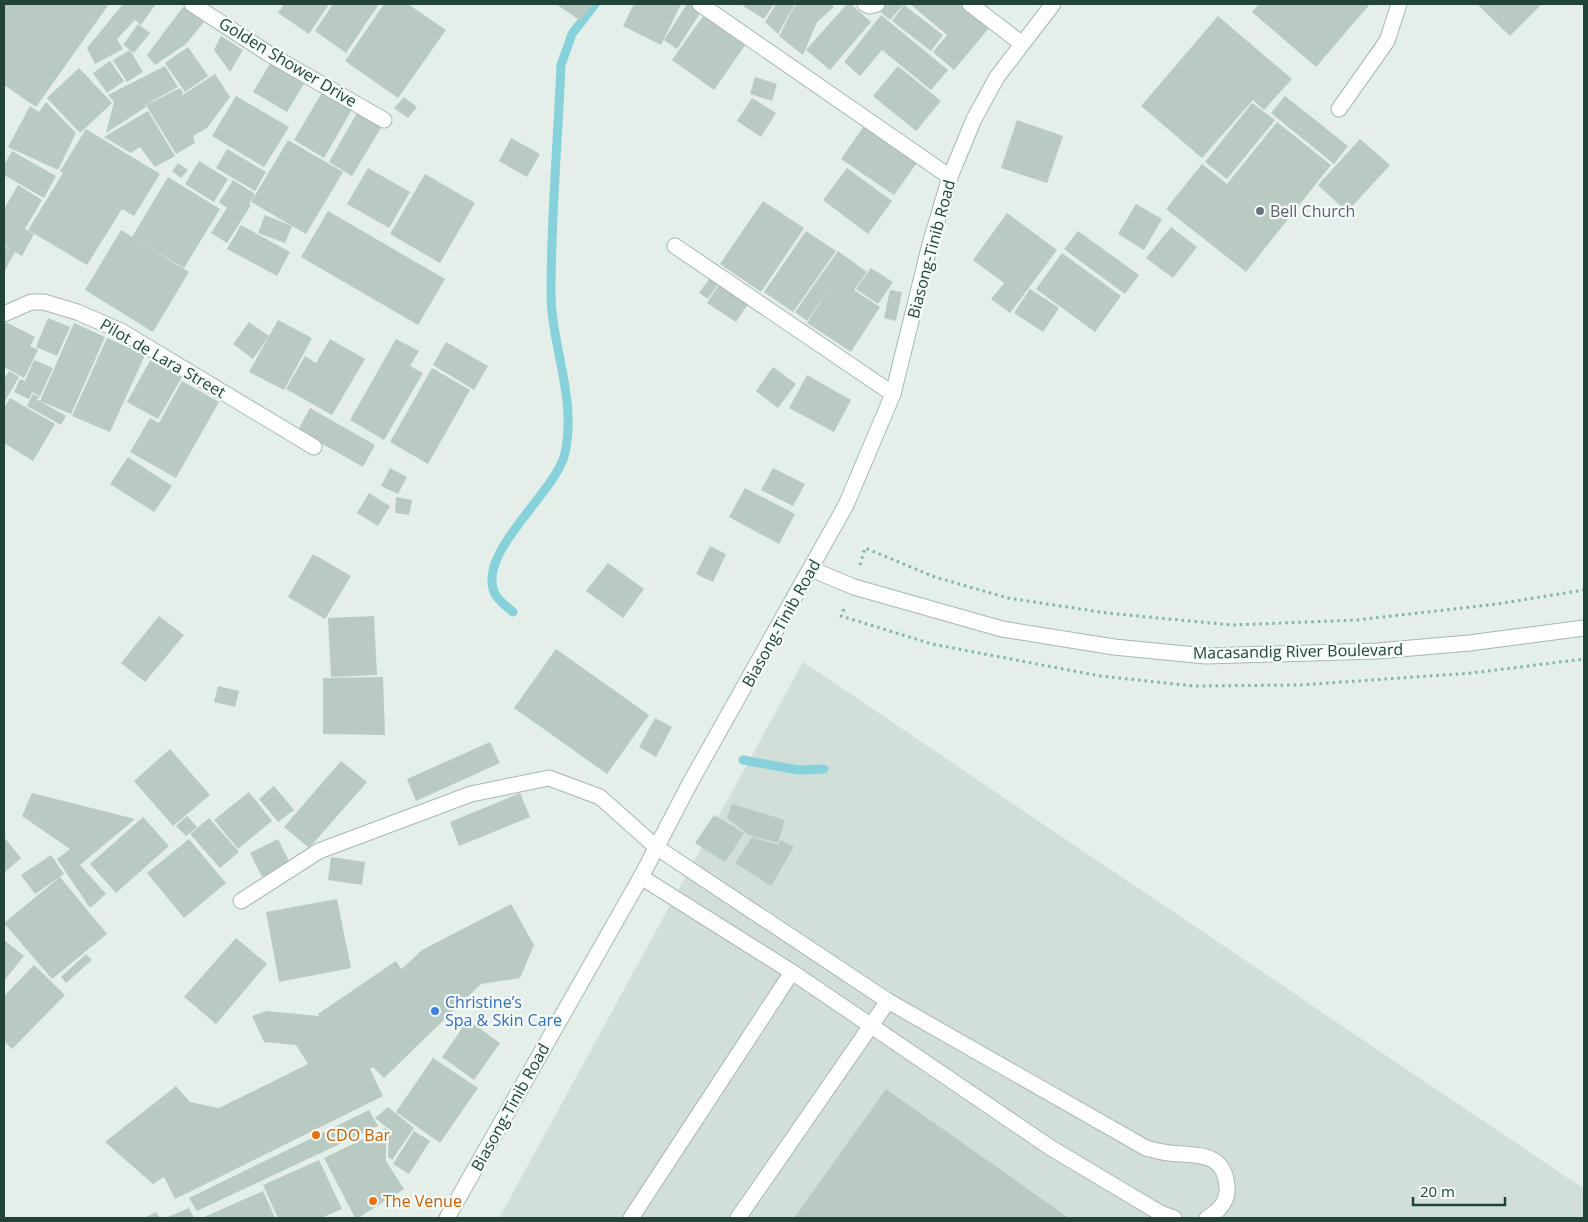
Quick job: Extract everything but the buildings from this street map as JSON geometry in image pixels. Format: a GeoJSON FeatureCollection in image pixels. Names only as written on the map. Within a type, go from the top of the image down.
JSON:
{"type":"FeatureCollection","features":[{"type":"Feature","properties":{"kind":"street","name":"Golden Shower Drive"},"geometry":{"type":"LineString","coordinates":[[192,4],[269,54],[384,120]]}},
{"type":"Feature","properties":{"kind":"street"},"geometry":{"type":"LineString","coordinates":[[700,4],[950,177]]}},
{"type":"Feature","properties":{"kind":"street"},"geometry":{"type":"LineString","coordinates":[[866,4],[870,6],[877,4]]}},
{"type":"Feature","properties":{"kind":"street"},"geometry":{"type":"LineString","coordinates":[[970,4],[1021,43]]}},
{"type":"Feature","properties":{"kind":"street","name":"Biasong-Tinib Road"},"geometry":{"type":"LineString","coordinates":[[447,1218],[641,877],[846,505],[893,394],[930,244],[950,177],[974,119],[997,77],[1052,4]]}},
{"type":"Feature","properties":{"kind":"street"},"geometry":{"type":"LineString","coordinates":[[1339,109],[1387,41],[1399,4]]}},
{"type":"Feature","properties":{"kind":"street"},"geometry":{"type":"LineString","coordinates":[[675,246],[893,394]]}},
{"type":"Feature","properties":{"kind":"street","name":"Pilot de Lara Street"},"geometry":{"type":"LineString","coordinates":[[4,314],[31,302],[44,302],[77,312],[121,331],[314,447]]}},
{"type":"Feature","properties":{"kind":"street","name":"Macasandig River Boulevard"},"geometry":{"type":"LineString","coordinates":[[811,569],[854,587],[1002,629],[1114,647],[1206,656],[1377,651],[1469,643],[1584,628]]}},
{"type":"Feature","properties":{"kind":"street"},"geometry":{"type":"LineString","coordinates":[[241,901],[319,851],[471,794],[549,778],[600,797],[656,847],[888,1002],[1146,1148],[1168,1153],[1201,1155],[1216,1161],[1226,1176],[1227,1195],[1219,1211],[1207,1218]]}},
{"type":"Feature","properties":{"kind":"street"},"geometry":{"type":"LineString","coordinates":[[641,877],[792,972],[1051,1148],[1160,1214],[1174,1218]]}},
{"type":"Feature","properties":{"kind":"street"},"geometry":{"type":"LineString","coordinates":[[631,1218],[792,972]]}},
{"type":"Feature","properties":{"kind":"street"},"geometry":{"type":"LineString","coordinates":[[738,1218],[888,1002]]}},
{"type":"Feature","properties":{"kind":"shaded area"},"geometry":{"type":"Polygon","coordinates":[[[803,662],[1584,1189],[1584,1218],[499,1218],[803,662]]]}},
{"type":"Feature","properties":{"kind":"waterway"},"geometry":{"type":"LineString","coordinates":[[513,612],[495,594],[492,578],[496,560],[519,523],[559,469],[565,453],[568,433],[566,392],[555,332],[551,292],[553,207],[561,65],[572,34],[595,4]]}},
{"type":"Feature","properties":{"kind":"waterway"},"geometry":{"type":"LineString","coordinates":[[743,760],[798,770],[824,769]]}},
{"type":"Feature","properties":{"kind":"place","name":"Bell Church"},"geometry":{"type":"Point","coordinates":[1260,211]}},
{"type":"Feature","properties":{"kind":"place","name":"Christine’s Spa & Skin Care"},"geometry":{"type":"Point","coordinates":[435,1011]}},
{"type":"Feature","properties":{"kind":"place","name":"CDO Bar"},"geometry":{"type":"Point","coordinates":[316,1135]}},
{"type":"Feature","properties":{"kind":"place","name":"The Venue"},"geometry":{"type":"Point","coordinates":[373,1201]}}]}
